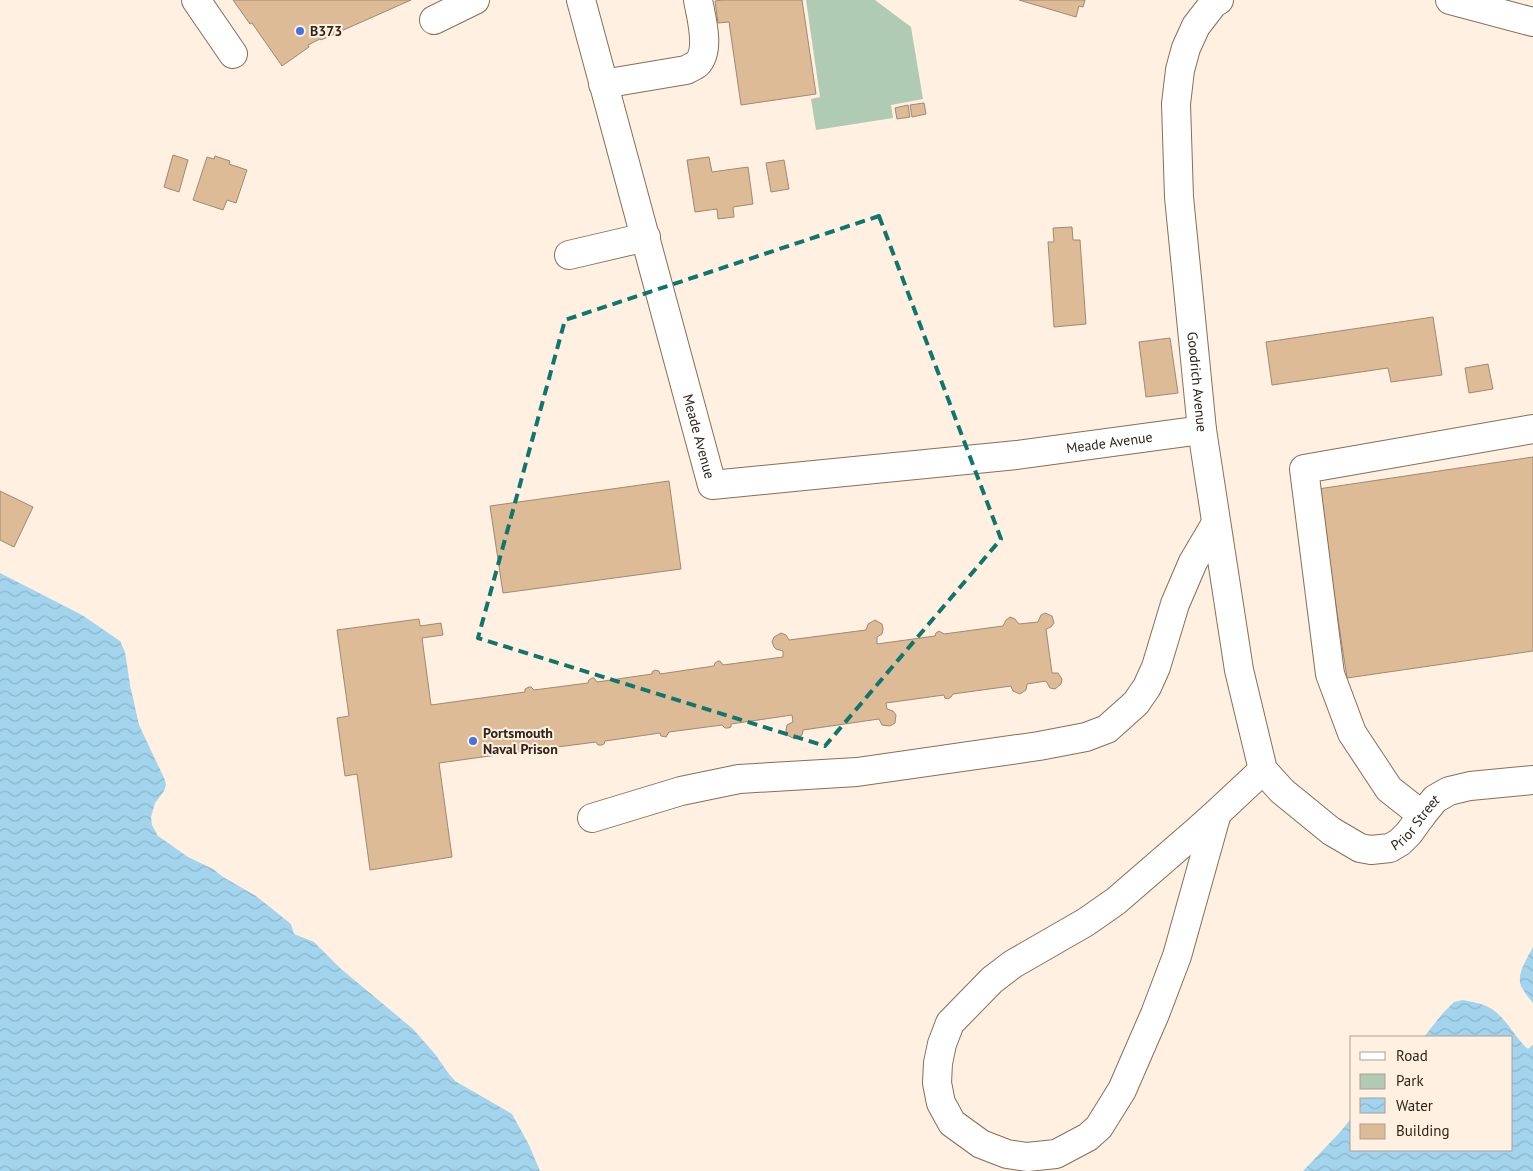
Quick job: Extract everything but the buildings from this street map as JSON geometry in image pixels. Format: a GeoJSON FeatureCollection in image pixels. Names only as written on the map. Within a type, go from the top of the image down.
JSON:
{"type":"FeatureCollection","features":[{"type":"Feature","properties":{"kind":"street"},"geometry":{"type":"LineString","coordinates":[[196,0],[233,54]]}},
{"type":"Feature","properties":{"kind":"street"},"geometry":{"type":"LineString","coordinates":[[434,20],[474,0]]}},
{"type":"Feature","properties":{"kind":"street","name":"Meade Avenue"},"geometry":{"type":"LineString","coordinates":[[581,0],[712,486],[1017,455],[1202,430]]}},
{"type":"Feature","properties":{"kind":"street"},"geometry":{"type":"LineString","coordinates":[[604,84],[686,70],[696,65],[701,57],[705,40],[698,0]]}},
{"type":"Feature","properties":{"kind":"street","name":"Goodrich Avenue"},"geometry":{"type":"LineString","coordinates":[[1219,0],[1213,4],[1196,26],[1186,48],[1180,70],[1176,104],[1179,197],[1202,430],[1239,670],[1263,770]]}},
{"type":"Feature","properties":{"kind":"street"},"geometry":{"type":"LineString","coordinates":[[1450,0],[1533,22]]}},
{"type":"Feature","properties":{"kind":"street"},"geometry":{"type":"LineString","coordinates":[[569,255],[646,237]]}},
{"type":"Feature","properties":{"kind":"street"},"geometry":{"type":"LineString","coordinates":[[1422,815],[1389,789],[1352,733],[1330,674],[1304,469],[1533,428]]}},
{"type":"Feature","properties":{"kind":"street"},"geometry":{"type":"LineString","coordinates":[[592,818],[681,791],[739,779],[867,771],[1039,746],[1086,737],[1107,728],[1136,703],[1147,687],[1156,667],[1175,604],[1193,562],[1216,523]]}},
{"type":"Feature","properties":{"kind":"street"},"geometry":{"type":"LineString","coordinates":[[1217,813],[1174,964],[1155,1014],[1122,1090],[1099,1127],[1088,1137],[1056,1154],[1027,1157],[1007,1154],[981,1144],[952,1123],[941,1103],[937,1083],[938,1063],[942,1044],[950,1023],[992,980],[1014,964],[1086,922],[1116,901],[1263,770]]}},
{"type":"Feature","properties":{"kind":"street","name":"Prior Street"},"geometry":{"type":"LineString","coordinates":[[1263,770],[1282,791],[1331,831],[1360,848],[1371,850],[1390,848],[1400,842],[1435,799],[1449,791],[1470,786],[1533,780]]}},
{"type":"Feature","properties":{"kind":"highlighted area"},"geometry":{"type":"Polygon","coordinates":[[[879,216],[1001,539],[825,746],[478,638],[565,320],[879,216]]]}},
{"type":"Feature","properties":{"kind":"green space"},"geometry":{"type":"Polygon","coordinates":[[[806,0],[875,0],[911,27],[923,99],[891,105],[893,118],[816,130],[811,99],[820,97],[806,0]]]}},
{"type":"Feature","properties":{"kind":"water"},"geometry":{"type":"Polygon","coordinates":[[[0,573],[82,615],[120,641],[125,652],[139,725],[166,785],[155,803],[151,817],[152,825],[158,836],[188,857],[213,869],[256,896],[291,924],[294,934],[314,942],[340,968],[413,1029],[455,1081],[512,1114],[529,1145],[540,1171],[0,1171],[0,573]]]}},
{"type":"Feature","properties":{"kind":"water"},"geometry":{"type":"Polygon","coordinates":[[[1533,947],[1533,1003],[1521,986],[1520,976],[1533,947]]]}},
{"type":"Feature","properties":{"kind":"water"},"geometry":{"type":"Polygon","coordinates":[[[1463,1000],[1490,1008],[1501,1017],[1528,1049],[1533,1045],[1533,1171],[1303,1171],[1350,1120],[1350,1151],[1513,1151],[1513,1036],[1425,1036],[1454,1002],[1463,1000]]]}},
{"type":"Feature","properties":{"kind":"place","name":"B373"},"geometry":{"type":"Point","coordinates":[300,31]}},
{"type":"Feature","properties":{"kind":"place","name":"Portsmouth Naval Prison"},"geometry":{"type":"Point","coordinates":[473,741]}}]}
